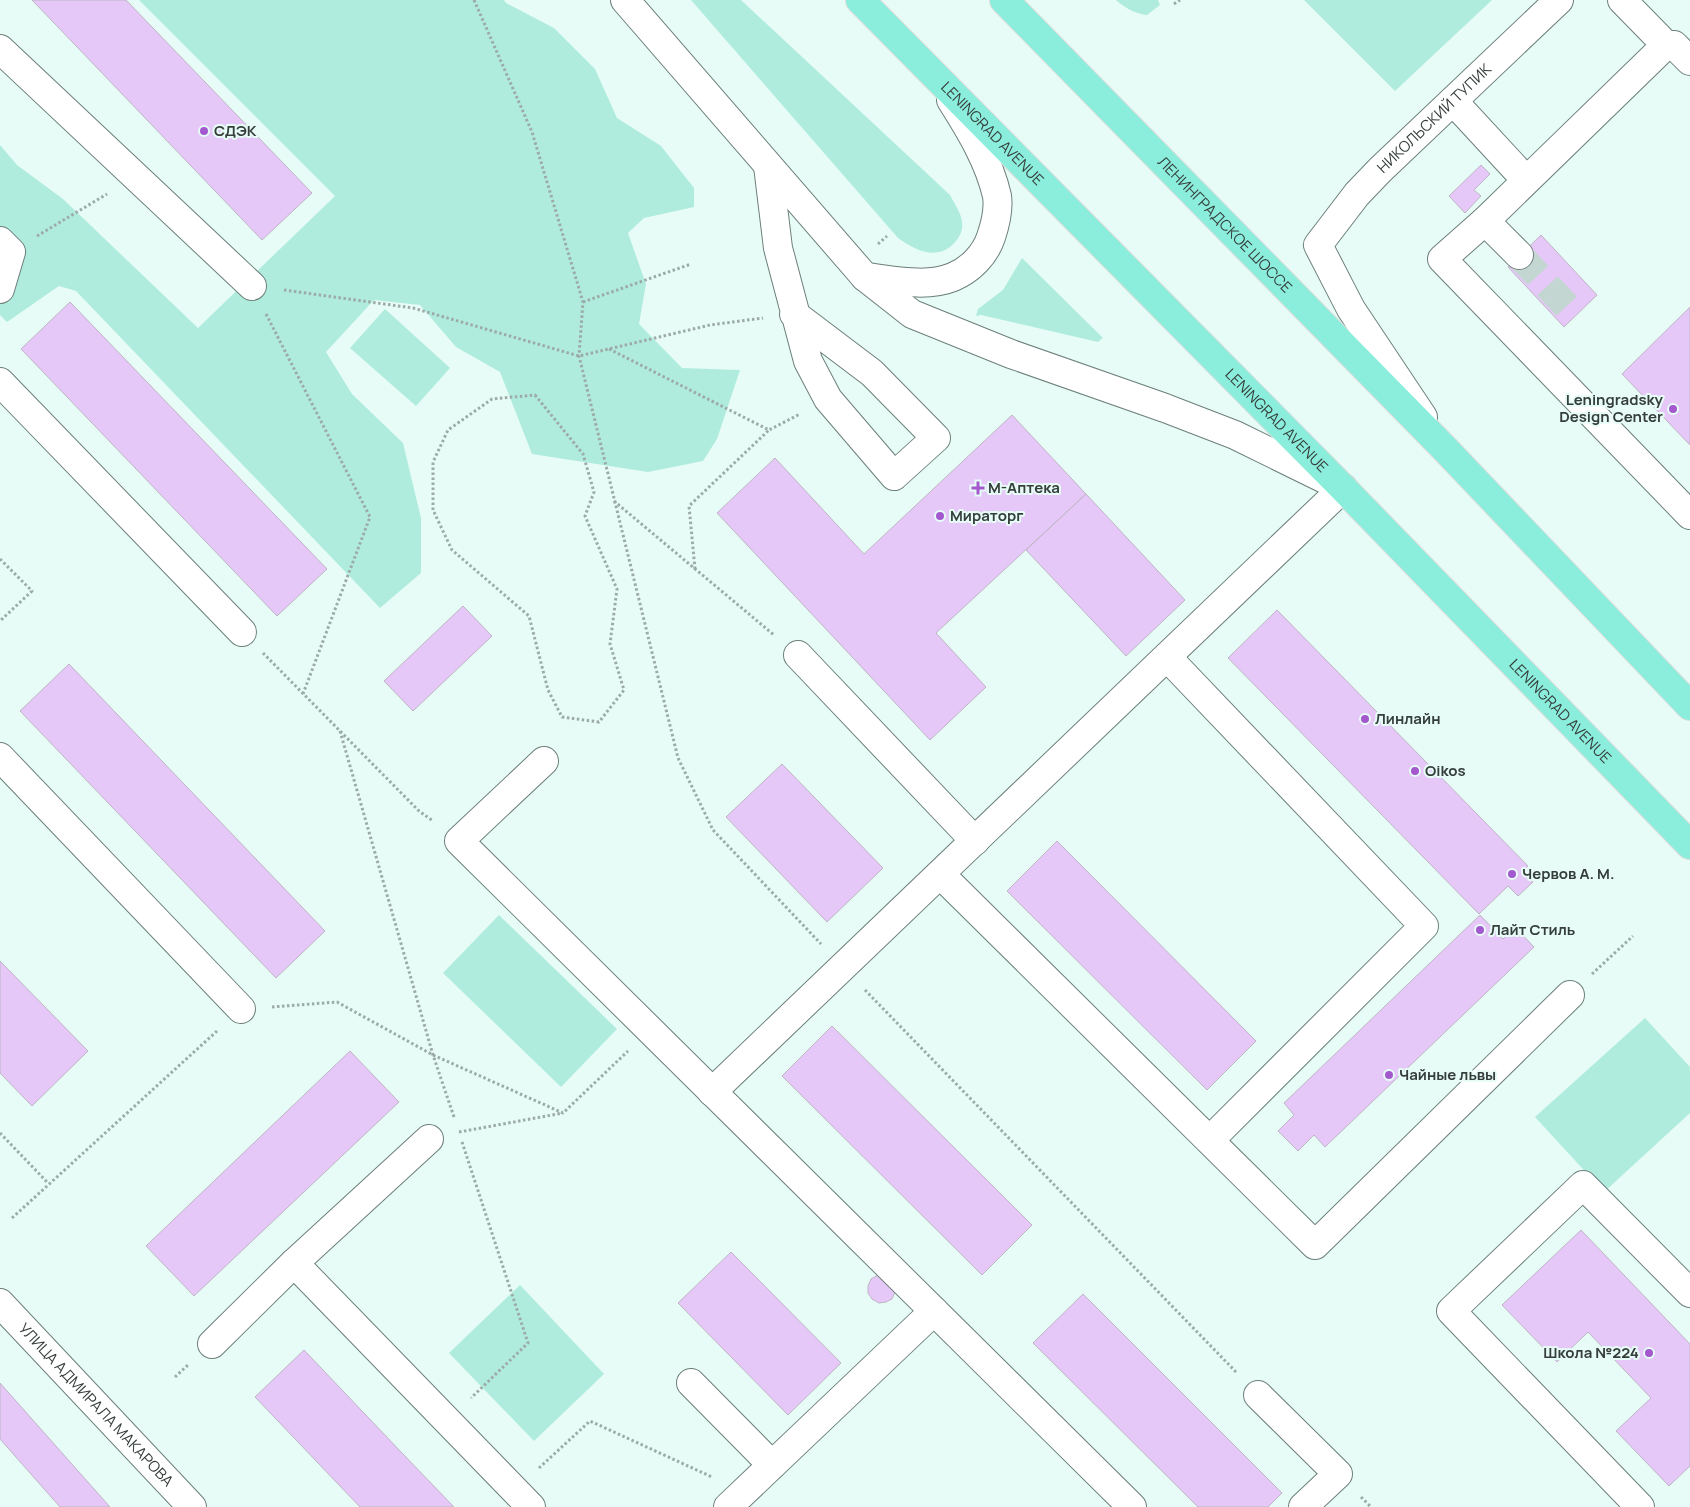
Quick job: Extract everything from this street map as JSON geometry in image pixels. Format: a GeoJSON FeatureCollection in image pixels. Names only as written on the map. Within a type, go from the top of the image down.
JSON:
{"type":"FeatureCollection","features":[{"type":"Feature","properties":{"kind":"main road","name":"LENINGRAD AVENUE"},"geometry":{"type":"LineString","coordinates":[[860,0],[1343,488],[1690,845]]}},
{"type":"Feature","properties":{"kind":"main road","name":"ЛЕНИНГРАДСКОЕ ШОССЕ"},"geometry":{"type":"LineString","coordinates":[[1004,0],[1445,449]]}},
{"type":"Feature","properties":{"kind":"main road"},"geometry":{"type":"LineString","coordinates":[[1445,449],[1690,706]]}},
{"type":"Feature","properties":{"kind":"street"},"geometry":{"type":"LineString","coordinates":[[625,0],[866,277],[912,314],[1011,354],[1165,408],[1235,436],[1343,488],[712,1092]]}},
{"type":"Feature","properties":{"kind":"street","name":"НИКОЛЬСКИЙ ТУПИК"},"geometry":{"type":"LineString","coordinates":[[1445,449],[1351,309],[1318,245],[1357,194],[1559,0]]}},
{"type":"Feature","properties":{"kind":"street"},"geometry":{"type":"LineString","coordinates":[[1622,0],[1666,45]]}},
{"type":"Feature","properties":{"kind":"street"},"geometry":{"type":"LineString","coordinates":[[1690,61],[1674,45],[1666,45],[1485,221],[1442,259],[1690,515]]}},
{"type":"Feature","properties":{"kind":"street"},"geometry":{"type":"LineString","coordinates":[[0,49],[252,286]]}},
{"type":"Feature","properties":{"kind":"street"},"geometry":{"type":"LineString","coordinates":[[866,277],[919,282],[952,278],[971,266],[987,248],[995,224],[997,197],[979,144],[937,77]]}},
{"type":"Feature","properties":{"kind":"street"},"geometry":{"type":"LineString","coordinates":[[1453,101],[1526,180]]}},
{"type":"Feature","properties":{"kind":"street"},"geometry":{"type":"LineString","coordinates":[[768,166],[778,248],[794,314],[808,361],[828,399],[894,476],[936,438],[872,373],[794,314]]}},
{"type":"Feature","properties":{"kind":"street"},"geometry":{"type":"LineString","coordinates":[[1485,221],[1519,255]]}},
{"type":"Feature","properties":{"kind":"street"},"geometry":{"type":"LineString","coordinates":[[0,289],[6,246]]}},
{"type":"Feature","properties":{"kind":"street"},"geometry":{"type":"LineString","coordinates":[[0,382],[242,632]]}},
{"type":"Feature","properties":{"kind":"street"},"geometry":{"type":"LineString","coordinates":[[798,655],[975,841]]}},
{"type":"Feature","properties":{"kind":"street"},"geometry":{"type":"LineString","coordinates":[[1167,657],[1424,926],[1210,1140]]}},
{"type":"Feature","properties":{"kind":"street"},"geometry":{"type":"LineString","coordinates":[[0,757],[241,1009]]}},
{"type":"Feature","properties":{"kind":"street"},"geometry":{"type":"LineString","coordinates":[[544,761],[459,842],[1132,1507]]}},
{"type":"Feature","properties":{"kind":"street"},"geometry":{"type":"LineString","coordinates":[[940,874],[1315,1245],[1570,995]]}},
{"type":"Feature","properties":{"kind":"street"},"geometry":{"type":"LineString","coordinates":[[212,1344],[294,1263],[429,1140]]}},
{"type":"Feature","properties":{"kind":"street"},"geometry":{"type":"LineString","coordinates":[[1640,1507],[1451,1311],[1584,1185],[1690,1293]]}},
{"type":"Feature","properties":{"kind":"street"},"geometry":{"type":"LineString","coordinates":[[294,1263],[523,1498]]}},
{"type":"Feature","properties":{"kind":"street","name":"УЛИЦА АДМИРАЛА МАКАРОВА"},"geometry":{"type":"LineString","coordinates":[[0,1303],[192,1507]]}},
{"type":"Feature","properties":{"kind":"street"},"geometry":{"type":"LineString","coordinates":[[736,1499],[934,1311]]}},
{"type":"Feature","properties":{"kind":"street"},"geometry":{"type":"LineString","coordinates":[[691,1383],[772,1465]]}},
{"type":"Feature","properties":{"kind":"street"},"geometry":{"type":"LineString","coordinates":[[1258,1395],[1338,1474],[1302,1507]]}},
{"type":"Feature","properties":{"kind":"path"},"geometry":{"type":"LineString","coordinates":[[474,0],[532,132],[582,302],[579,356],[614,501],[678,758],[713,830],[842,968],[1258,1395]]}},
{"type":"Feature","properties":{"kind":"path"},"geometry":{"type":"LineString","coordinates":[[1174,4],[1180,0]]}},
{"type":"Feature","properties":{"kind":"path"},"geometry":{"type":"LineString","coordinates":[[6,246],[135,177]]}},
{"type":"Feature","properties":{"kind":"path"},"geometry":{"type":"LineString","coordinates":[[582,302],[691,264]]}},
{"type":"Feature","properties":{"kind":"path"},"geometry":{"type":"LineString","coordinates":[[252,286],[413,308],[579,356],[710,325],[794,314]]}},
{"type":"Feature","properties":{"kind":"path"},"geometry":{"type":"LineString","coordinates":[[252,286],[370,517],[303,694]]}},
{"type":"Feature","properties":{"kind":"path"},"geometry":{"type":"LineString","coordinates":[[608,349],[769,430]]}},
{"type":"Feature","properties":{"kind":"path"},"geometry":{"type":"LineString","coordinates":[[535,395],[584,454],[594,492],[585,516],[617,589],[610,644],[624,690],[599,722],[562,718],[548,690],[529,616],[452,550],[434,510],[433,462],[448,430],[492,399],[535,395]]}},
{"type":"Feature","properties":{"kind":"path"},"geometry":{"type":"LineString","coordinates":[[695,569],[689,506],[769,430],[828,399]]}},
{"type":"Feature","properties":{"kind":"path"},"geometry":{"type":"LineString","coordinates":[[614,501],[798,655]]}},
{"type":"Feature","properties":{"kind":"path"},"geometry":{"type":"LineString","coordinates":[[0,559],[32,591],[0,621]]}},
{"type":"Feature","properties":{"kind":"path"},"geometry":{"type":"LineString","coordinates":[[242,632],[419,811],[459,842]]}},
{"type":"Feature","properties":{"kind":"path"},"geometry":{"type":"LineString","coordinates":[[340,731],[433,1054],[528,1344],[446,1421]]}},
{"type":"Feature","properties":{"kind":"path"},"geometry":{"type":"LineString","coordinates":[[1570,995],[1633,936]]}},
{"type":"Feature","properties":{"kind":"path"},"geometry":{"type":"LineString","coordinates":[[12,1218],[241,1009],[337,1002],[433,1054],[563,1113]]}},
{"type":"Feature","properties":{"kind":"path"},"geometry":{"type":"LineString","coordinates":[[429,1140],[459,1132],[563,1113],[650,1030]]}},
{"type":"Feature","properties":{"kind":"path"},"geometry":{"type":"LineString","coordinates":[[0,1133],[48,1184]]}},
{"type":"Feature","properties":{"kind":"path"},"geometry":{"type":"LineString","coordinates":[[523,1498],[590,1421],[736,1499]]}},
{"type":"Feature","properties":{"kind":"green space"},"geometry":{"type":"Polygon","coordinates":[[[139,0],[504,0],[506,3],[554,28],[595,69],[617,118],[661,146],[694,188],[694,207],[644,218],[628,233],[646,284],[639,324],[682,368],[740,370],[717,439],[703,461],[648,472],[532,454],[500,372],[456,347],[420,305],[374,300],[326,352],[352,394],[403,443],[421,518],[421,573],[380,608],[76,291],[59,286],[7,322],[0,315],[0,145],[17,165],[63,199],[198,328],[335,196],[139,0]]]}},
{"type":"Feature","properties":{"kind":"green space"},"geometry":{"type":"Polygon","coordinates":[[[691,0],[741,0],[950,195],[962,220],[962,230],[956,241],[942,251],[935,253],[912,247],[898,238],[691,0]]]}},
{"type":"Feature","properties":{"kind":"green space"},"geometry":{"type":"Polygon","coordinates":[[[1116,0],[1158,0],[1160,5],[1147,15],[1131,10],[1116,0]]]}},
{"type":"Feature","properties":{"kind":"green space"},"geometry":{"type":"Polygon","coordinates":[[[1304,0],[1492,0],[1395,91],[1304,0]]]}},
{"type":"Feature","properties":{"kind":"green space"},"geometry":{"type":"Polygon","coordinates":[[[1022,258],[1103,338],[1098,342],[981,315],[976,316],[978,309],[1003,290],[1022,258]]]}},
{"type":"Feature","properties":{"kind":"green space"},"geometry":{"type":"Polygon","coordinates":[[[385,309],[450,368],[416,406],[350,348],[385,309]]]}},
{"type":"Feature","properties":{"kind":"green space"},"geometry":{"type":"Polygon","coordinates":[[[499,915],[617,1029],[561,1087],[443,973],[499,915]]]}},
{"type":"Feature","properties":{"kind":"green space"},"geometry":{"type":"Polygon","coordinates":[[[1645,1018],[1690,1067],[1690,1113],[1604,1192],[1535,1117],[1645,1018]]]}},
{"type":"Feature","properties":{"kind":"green space"},"geometry":{"type":"Polygon","coordinates":[[[520,1285],[604,1374],[534,1441],[449,1353],[520,1285]]]}},
{"type":"Feature","properties":{"kind":"building"},"geometry":{"type":"Polygon","coordinates":[[[32,0],[126,0],[312,193],[262,240],[32,0]]]}},
{"type":"Feature","properties":{"kind":"building"},"geometry":{"type":"Polygon","coordinates":[[[1481,165],[1490,174],[1474,190],[1481,196],[1465,213],[1449,196],[1481,165]]]}},
{"type":"Feature","properties":{"kind":"building"},"geometry":{"type":"Polygon","coordinates":[[[1541,235],[1597,295],[1564,327],[1508,267],[1541,235]]]}},
{"type":"Feature","properties":{"kind":"building"},"geometry":{"type":"Polygon","coordinates":[[[70,302],[327,569],[277,616],[21,349],[70,302]]]}},
{"type":"Feature","properties":{"kind":"building","name":"Leningradsky Design Center"},"geometry":{"type":"Polygon","coordinates":[[[1690,307],[1690,445],[1622,374],[1690,307]]]}},
{"type":"Feature","properties":{"kind":"building"},"geometry":{"type":"Polygon","coordinates":[[[1012,415],[1086,494],[936,633],[986,687],[930,740],[717,513],[775,458],[864,554],[1012,415]]]}},
{"type":"Feature","properties":{"kind":"building"},"geometry":{"type":"Polygon","coordinates":[[[1086,494],[1185,600],[1126,656],[1026,550],[1086,494]]]}},
{"type":"Feature","properties":{"kind":"building"},"geometry":{"type":"Polygon","coordinates":[[[463,606],[492,636],[413,711],[384,681],[463,606]]]}},
{"type":"Feature","properties":{"kind":"building"},"geometry":{"type":"Polygon","coordinates":[[[1277,610],[1528,866],[1522,872],[1533,882],[1518,896],[1508,886],[1479,914],[1228,658],[1277,610]]]}},
{"type":"Feature","properties":{"kind":"building"},"geometry":{"type":"Polygon","coordinates":[[[69,664],[325,931],[276,978],[20,711],[69,664]]]}},
{"type":"Feature","properties":{"kind":"building"},"geometry":{"type":"Polygon","coordinates":[[[782,764],[883,868],[827,922],[726,817],[782,764]]]}},
{"type":"Feature","properties":{"kind":"building"},"geometry":{"type":"Polygon","coordinates":[[[1057,841],[1256,1041],[1207,1090],[1007,891],[1057,841]]]}},
{"type":"Feature","properties":{"kind":"building"},"geometry":{"type":"Polygon","coordinates":[[[1480,915],[1503,939],[1515,927],[1534,947],[1325,1147],[1314,1135],[1298,1151],[1278,1131],[1294,1115],[1284,1103],[1480,915]]]}},
{"type":"Feature","properties":{"kind":"building"},"geometry":{"type":"Polygon","coordinates":[[[0,961],[88,1051],[32,1106],[0,1073],[0,961]]]}},
{"type":"Feature","properties":{"kind":"building"},"geometry":{"type":"Polygon","coordinates":[[[832,1026],[1032,1225],[982,1275],[782,1076],[832,1026]]]}},
{"type":"Feature","properties":{"kind":"building"},"geometry":{"type":"Polygon","coordinates":[[[350,1051],[399,1102],[194,1296],[146,1246],[350,1051]]]}},
{"type":"Feature","properties":{"kind":"building","name":"Школа №224"},"geometry":{"type":"Polygon","coordinates":[[[1581,1230],[1690,1344],[1690,1466],[1669,1486],[1616,1431],[1651,1398],[1588,1332],[1557,1362],[1502,1305],[1581,1230]]]}},
{"type":"Feature","properties":{"kind":"building"},"geometry":{"type":"Polygon","coordinates":[[[731,1252],[841,1363],[788,1415],[678,1303],[731,1252]]]}},
{"type":"Feature","properties":{"kind":"building"},"geometry":{"type":"Polygon","coordinates":[[[878,1275],[885,1275],[895,1292],[892,1299],[886,1302],[879,1303],[872,1299],[868,1293],[871,1279],[878,1275]]]}},
{"type":"Feature","properties":{"kind":"building"},"geometry":{"type":"Polygon","coordinates":[[[1083,1294],[1282,1493],[1268,1507],[1198,1507],[1033,1343],[1083,1294]]]}},
{"type":"Feature","properties":{"kind":"building"},"geometry":{"type":"Polygon","coordinates":[[[304,1350],[454,1507],[360,1507],[255,1397],[304,1350]]]}},
{"type":"Feature","properties":{"kind":"building"},"geometry":{"type":"Polygon","coordinates":[[[0,1383],[110,1507],[60,1507],[0,1439],[0,1383]]]}},
{"type":"Feature","properties":{"kind":"tunnel"},"geometry":{"type":"LineString","coordinates":[[1519,255],[1570,310]]}},
{"type":"Feature","properties":{"kind":"place","name":"СДЭК"},"geometry":{"type":"Point","coordinates":[204,131]}},
{"type":"Feature","properties":{"kind":"place","name":"Leningradsky Design Center"},"geometry":{"type":"Point","coordinates":[1673,409]}},
{"type":"Feature","properties":{"kind":"place","name":"М-Аптека"},"geometry":{"type":"Point","coordinates":[978,488]}},
{"type":"Feature","properties":{"kind":"place","name":"Мираторг"},"geometry":{"type":"Point","coordinates":[940,516]}},
{"type":"Feature","properties":{"kind":"place","name":"Линлайн"},"geometry":{"type":"Point","coordinates":[1365,719]}},
{"type":"Feature","properties":{"kind":"place","name":"Oikos"},"geometry":{"type":"Point","coordinates":[1415,771]}},
{"type":"Feature","properties":{"kind":"place","name":"Червов А. М."},"geometry":{"type":"Point","coordinates":[1512,874]}},
{"type":"Feature","properties":{"kind":"place","name":"Лайт Стиль"},"geometry":{"type":"Point","coordinates":[1480,930]}},
{"type":"Feature","properties":{"kind":"place","name":"Чайные львы"},"geometry":{"type":"Point","coordinates":[1389,1075]}},
{"type":"Feature","properties":{"kind":"place","name":"Школа №224"},"geometry":{"type":"Point","coordinates":[1649,1353]}}]}
